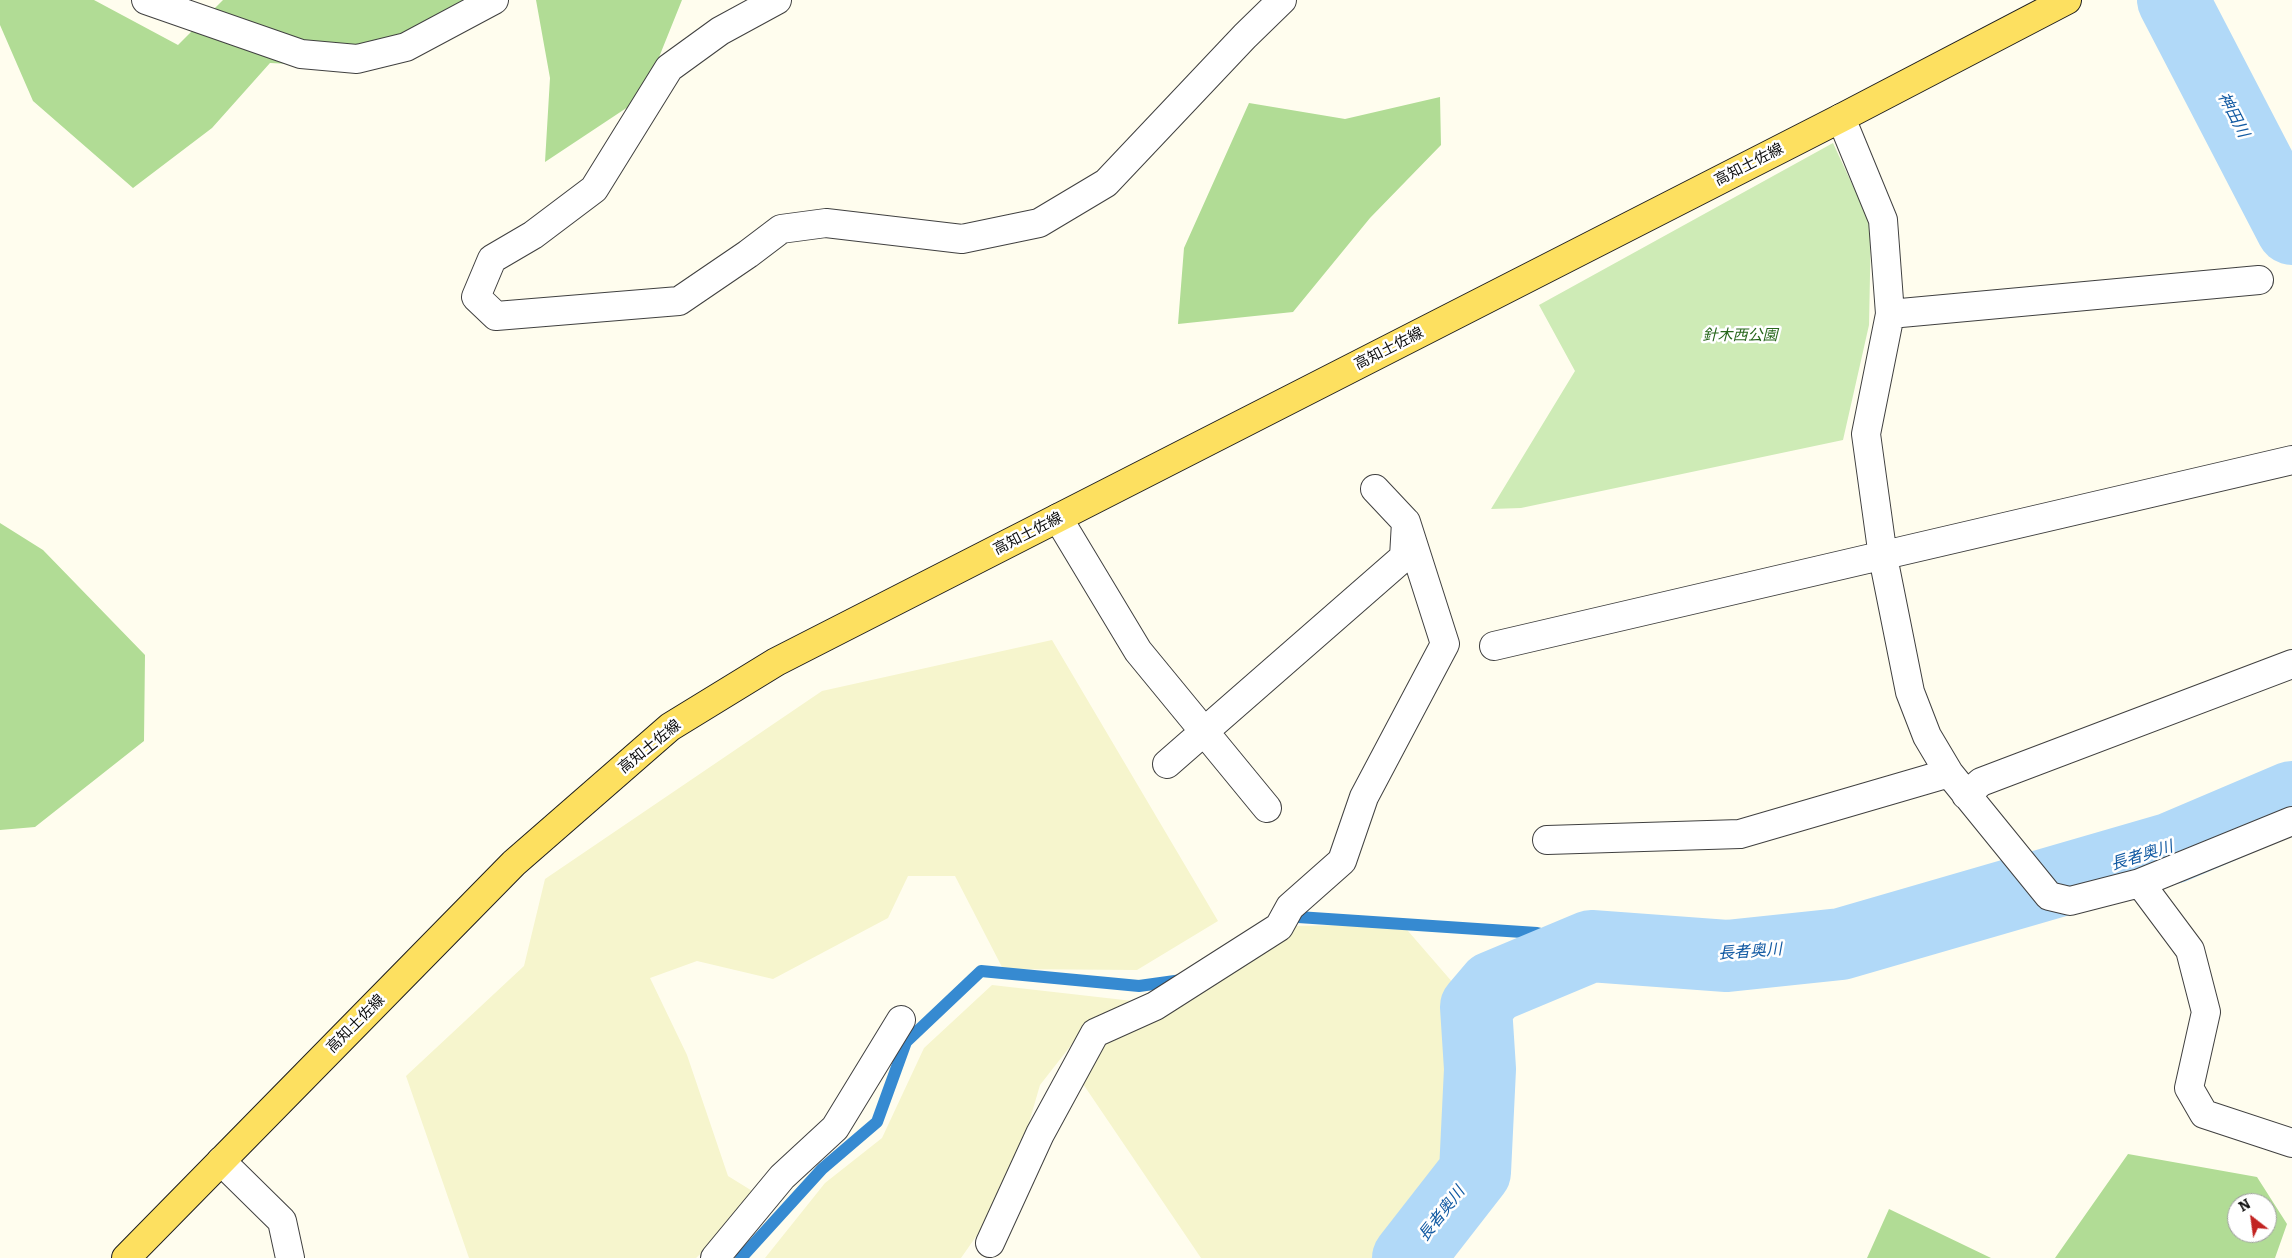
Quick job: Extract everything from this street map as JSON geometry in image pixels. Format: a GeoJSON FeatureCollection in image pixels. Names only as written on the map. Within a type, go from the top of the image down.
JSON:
{"type":"FeatureCollection","features":[{"type":"Feature","properties":{"kind":"main road","name":"高知土佐線"},"geometry":{"type":"LineString","coordinates":[[126,1258],[514,864],[670,727],[776,662],[1841,118],[2051,3]]}},
{"type":"Feature","properties":{"kind":"street"},"geometry":{"type":"LineString","coordinates":[[146,0],[301,54],[357,59],[406,47],[494,0]]}},
{"type":"Feature","properties":{"kind":"street"},"geometry":{"type":"LineString","coordinates":[[777,0],[720,31],[669,68],[594,189],[533,235],[492,259],[476,297],[496,316],[679,301],[781,229],[826,223],[962,239],[1039,223],[1106,183],[1244,36],[1282,0]]}},
{"type":"Feature","properties":{"kind":"street"},"geometry":{"type":"LineString","coordinates":[[1841,118],[1883,220],[1890,314],[1866,434],[1883,557],[1910,692],[1927,736],[1949,774],[2042,886],[2070,901],[2140,883],[2292,821]]}},
{"type":"Feature","properties":{"kind":"street"},"geometry":{"type":"LineString","coordinates":[[1890,314],[2259,280]]}},
{"type":"Feature","properties":{"kind":"street"},"geometry":{"type":"LineString","coordinates":[[1494,646],[1883,557],[2292,460]]}},
{"type":"Feature","properties":{"kind":"street"},"geometry":{"type":"LineString","coordinates":[[990,1243],[1040,1134],[1095,1033],[1155,1006],[1284,917],[1342,860],[1364,797],[1445,644],[1406,522],[1375,489]]}},
{"type":"Feature","properties":{"kind":"street"},"geometry":{"type":"LineString","coordinates":[[1058,518],[1138,651],[1267,808]]}},
{"type":"Feature","properties":{"kind":"street"},"geometry":{"type":"LineString","coordinates":[[1167,764],[1404,557],[1406,522]]}},
{"type":"Feature","properties":{"kind":"street"},"geometry":{"type":"LineString","coordinates":[[1966,795],[1981,782],[2292,664]]}},
{"type":"Feature","properties":{"kind":"street"},"geometry":{"type":"LineString","coordinates":[[1547,840],[1740,834],[1949,774]]}},
{"type":"Feature","properties":{"kind":"street"},"geometry":{"type":"LineString","coordinates":[[2140,883],[2190,950],[2206,1012],[2189,1088],[2204,1114],[2292,1143]]}},
{"type":"Feature","properties":{"kind":"street"},"geometry":{"type":"LineString","coordinates":[[715,1258],[782,1177],[835,1128],[901,1020]]}},
{"type":"Feature","properties":{"kind":"street"},"geometry":{"type":"LineString","coordinates":[[221,1161],[282,1221],[290,1258]]}},
{"type":"Feature","properties":{"kind":"green space"},"geometry":{"type":"Polygon","coordinates":[[[0,0],[94,0],[178,45],[223,0],[488,0],[335,66],[270,63],[212,128],[133,188],[33,101],[0,25],[0,0]]]}},
{"type":"Feature","properties":{"kind":"green space"},"geometry":{"type":"Polygon","coordinates":[[[536,0],[682,0],[643,97],[545,162],[550,78],[536,0]]]}},
{"type":"Feature","properties":{"kind":"green space"},"geometry":{"type":"Polygon","coordinates":[[[1440,97],[1441,145],[1370,218],[1293,312],[1178,324],[1184,248],[1249,103],[1345,119],[1440,97]]]}},
{"type":"Feature","properties":{"kind":"green space","name":"針木西公園"},"geometry":{"type":"Polygon","coordinates":[[[1833,143],[1871,225],[1869,325],[1843,440],[1521,508],[1491,509],[1575,371],[1539,305],[1833,143]]]}},
{"type":"Feature","properties":{"kind":"green space"},"geometry":{"type":"Polygon","coordinates":[[[0,523],[43,550],[145,655],[144,741],[35,827],[0,830],[0,523]]]}},
{"type":"Feature","properties":{"kind":"green space"},"geometry":{"type":"Polygon","coordinates":[[[1052,640],[1218,921],[1137,970],[1003,969],[955,876],[908,876],[888,918],[773,979],[697,961],[650,978],[687,1055],[728,1176],[762,1197],[696,1258],[469,1258],[406,1076],[524,966],[545,879],[822,691],[1052,640]]]}},
{"type":"Feature","properties":{"kind":"green space"},"geometry":{"type":"Polygon","coordinates":[[[1402,924],[1460,991],[1459,1167],[1383,1258],[1201,1258],[1079,1078],[1108,1037],[1191,1001],[1290,926],[1402,924]]]}},
{"type":"Feature","properties":{"kind":"green space"},"geometry":{"type":"Polygon","coordinates":[[[992,985],[1133,1001],[1090,1021],[1040,1085],[1010,1188],[961,1258],[765,1258],[825,1183],[882,1138],[924,1048],[992,985]]]}},
{"type":"Feature","properties":{"kind":"green space"},"geometry":{"type":"Polygon","coordinates":[[[2128,1154],[2257,1177],[2267,1193],[2227,1193],[2227,1243],[2277,1243],[2277,1208],[2287,1224],[2275,1258],[2055,1258],[2128,1154]]]}},
{"type":"Feature","properties":{"kind":"green space"},"geometry":{"type":"Polygon","coordinates":[[[1889,1209],[1991,1258],[1867,1258],[1889,1209]]]}},
{"type":"Feature","properties":{"kind":"waterway","name":"神田川"},"geometry":{"type":"LineString","coordinates":[[2173,0],[2292,229]]}},
{"type":"Feature","properties":{"kind":"waterway","name":"長者奥川"},"geometry":{"type":"LineString","coordinates":[[1408,1258],[1475,1172],[1480,1069],[1476,1007],[1493,987],[1591,946],[1727,956],[1841,944],[2172,848],[2292,797]]}},
{"type":"Feature","properties":{"kind":"waterway"},"geometry":{"type":"LineString","coordinates":[[1283,916],[1537,933],[1591,946]]}},
{"type":"Feature","properties":{"kind":"waterway"},"geometry":{"type":"LineString","coordinates":[[741,1258],[822,1169],[877,1122],[906,1042],[981,971],[1139,986],[1182,980]]}}]}
